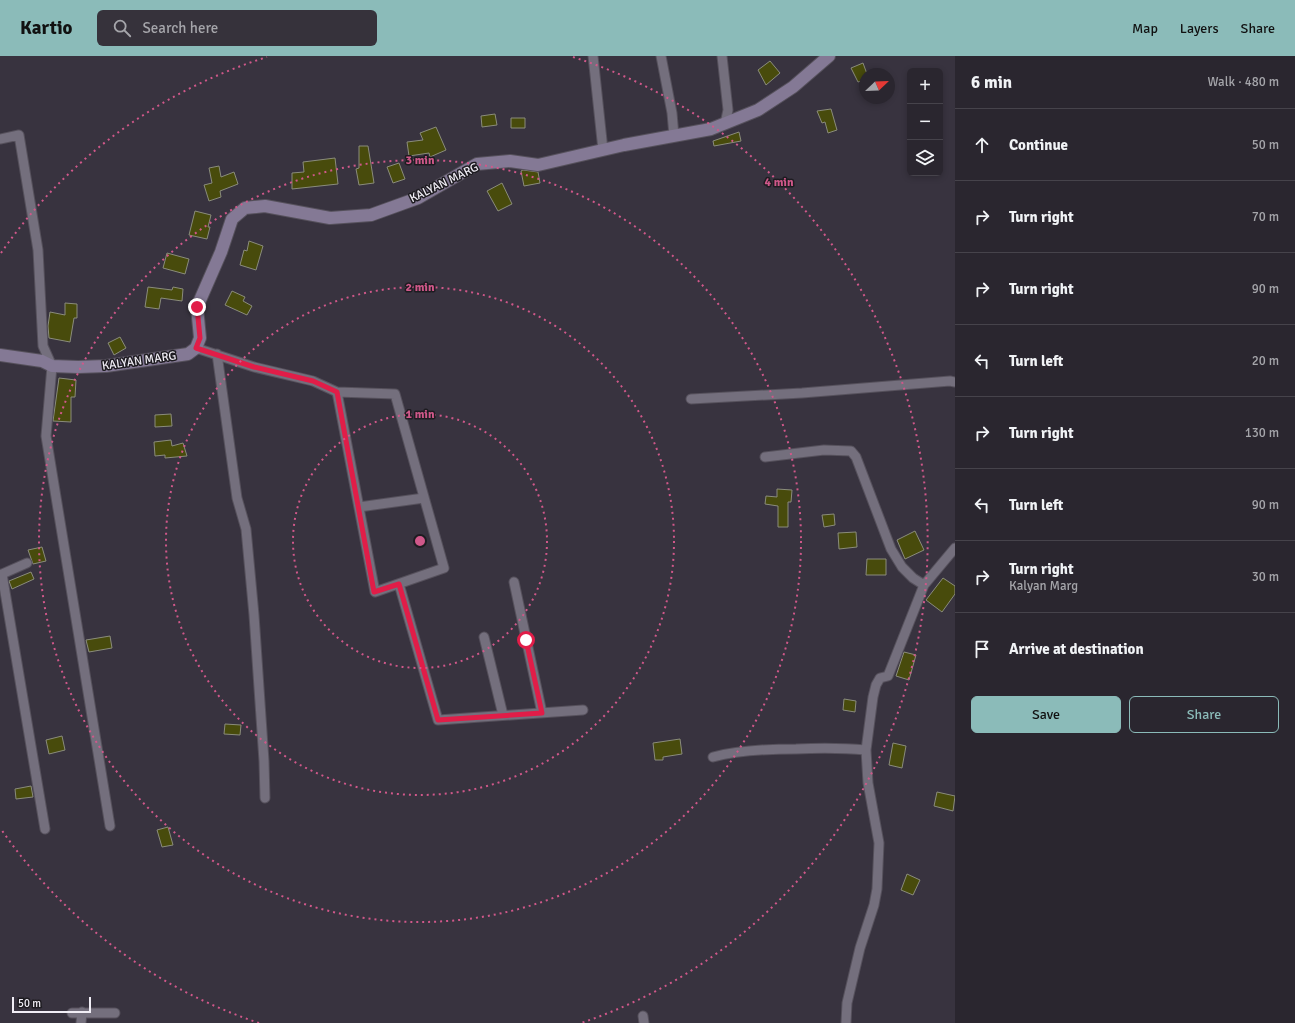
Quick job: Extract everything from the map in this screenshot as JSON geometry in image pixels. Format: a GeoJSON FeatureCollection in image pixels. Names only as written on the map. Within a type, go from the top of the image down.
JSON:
{"type":"FeatureCollection","features":[{"type":"Feature","properties":{"kind":"street"},"geometry":{"type":"LineString","coordinates":[[593,56],[603,150]]}},
{"type":"Feature","properties":{"kind":"street"},"geometry":{"type":"LineString","coordinates":[[661,56],[672,113],[674,136]]}},
{"type":"Feature","properties":{"kind":"street"},"geometry":{"type":"LineString","coordinates":[[722,56],[728,110],[724,124]]}},
{"type":"Feature","properties":{"kind":"street","name":"KALYAN MARG"},"geometry":{"type":"LineString","coordinates":[[0,355],[42,361],[52,366],[78,367],[106,366],[188,354],[196,348],[200,338],[197,307],[221,252],[232,219],[245,208],[265,206],[330,218],[371,215],[418,198],[477,164],[510,161],[538,165],[603,150],[711,129],[758,110],[793,87],[829,56]]}},
{"type":"Feature","properties":{"kind":"street"},"geometry":{"type":"LineString","coordinates":[[0,139],[19,135],[38,250],[43,346],[52,366],[46,436],[110,826]]}},
{"type":"Feature","properties":{"kind":"street"},"geometry":{"type":"LineString","coordinates":[[196,348],[254,367],[313,381],[337,392],[395,394],[444,568],[374,592],[337,392]]}},
{"type":"Feature","properties":{"kind":"street"},"geometry":{"type":"LineString","coordinates":[[217,354],[237,498],[246,529],[254,614],[264,761],[265,798]]}},
{"type":"Feature","properties":{"kind":"street"},"geometry":{"type":"LineString","coordinates":[[691,399],[802,393],[950,381],[955,382]]}},
{"type":"Feature","properties":{"kind":"street"},"geometry":{"type":"LineString","coordinates":[[765,457],[824,450],[851,451],[856,457],[891,549],[902,567],[913,578],[924,585]]}},
{"type":"Feature","properties":{"kind":"street"},"geometry":{"type":"LineString","coordinates":[[358,507],[424,498]]}},
{"type":"Feature","properties":{"kind":"street"},"geometry":{"type":"LineString","coordinates":[[846,1023],[847,1003],[860,948],[874,905],[877,889],[878,843],[868,783],[866,750],[869,721],[876,685],[880,678],[888,676],[924,585],[955,548]]}},
{"type":"Feature","properties":{"kind":"street"},"geometry":{"type":"LineString","coordinates":[[27,563],[1,574],[45,829]]}},
{"type":"Feature","properties":{"kind":"street"},"geometry":{"type":"LineString","coordinates":[[514,582],[542,713]]}},
{"type":"Feature","properties":{"kind":"street"},"geometry":{"type":"LineString","coordinates":[[399,584],[438,720],[583,710]]}},
{"type":"Feature","properties":{"kind":"street"},"geometry":{"type":"LineString","coordinates":[[484,637],[503,715]]}},
{"type":"Feature","properties":{"kind":"street"},"geometry":{"type":"LineString","coordinates":[[713,757],[731,752],[767,749],[841,748],[866,750]]}},
{"type":"Feature","properties":{"kind":"street"},"geometry":{"type":"LineString","coordinates":[[81,1023],[82,1012]]}},
{"type":"Feature","properties":{"kind":"street"},"geometry":{"type":"LineString","coordinates":[[72,1013],[116,1013]]}},
{"type":"Feature","properties":{"kind":"building"},"geometry":{"type":"Polygon","coordinates":[[[770,61],[780,73],[766,85],[758,70],[770,61]]]}},
{"type":"Feature","properties":{"kind":"building"},"geometry":{"type":"Polygon","coordinates":[[[863,63],[865,68],[859,68],[859,82],[858,82],[851,68],[863,63]]]}},
{"type":"Feature","properties":{"kind":"building"},"geometry":{"type":"Polygon","coordinates":[[[831,109],[837,130],[828,133],[825,122],[822,123],[817,111],[831,109]]]}},
{"type":"Feature","properties":{"kind":"building"},"geometry":{"type":"Polygon","coordinates":[[[495,114],[497,125],[482,127],[481,116],[495,114]]]}},
{"type":"Feature","properties":{"kind":"building"},"geometry":{"type":"Polygon","coordinates":[[[511,118],[525,118],[525,128],[511,128],[511,118]]]}},
{"type":"Feature","properties":{"kind":"building"},"geometry":{"type":"Polygon","coordinates":[[[436,127],[446,150],[430,157],[429,153],[409,156],[407,142],[423,140],[420,133],[436,127]]]}},
{"type":"Feature","properties":{"kind":"building"},"geometry":{"type":"Polygon","coordinates":[[[739,132],[741,141],[714,146],[713,141],[739,132]]]}},
{"type":"Feature","properties":{"kind":"building"},"geometry":{"type":"Polygon","coordinates":[[[359,146],[368,146],[374,183],[359,185],[356,169],[359,168],[359,146]]]}},
{"type":"Feature","properties":{"kind":"building"},"geometry":{"type":"Polygon","coordinates":[[[335,158],[338,184],[292,189],[292,173],[304,172],[303,162],[335,158]]]}},
{"type":"Feature","properties":{"kind":"building"},"geometry":{"type":"Polygon","coordinates":[[[399,163],[405,179],[393,183],[387,167],[399,163]]]}},
{"type":"Feature","properties":{"kind":"building"},"geometry":{"type":"Polygon","coordinates":[[[219,166],[221,177],[234,172],[238,184],[220,191],[221,197],[209,201],[204,185],[212,183],[209,168],[219,166]]]}},
{"type":"Feature","properties":{"kind":"building"},"geometry":{"type":"Polygon","coordinates":[[[521,171],[538,172],[540,183],[524,186],[521,171]]]}},
{"type":"Feature","properties":{"kind":"building"},"geometry":{"type":"Polygon","coordinates":[[[502,183],[512,204],[498,211],[487,191],[502,183]]]}},
{"type":"Feature","properties":{"kind":"building"},"geometry":{"type":"Polygon","coordinates":[[[195,211],[211,215],[207,239],[189,235],[195,211]]]}},
{"type":"Feature","properties":{"kind":"building"},"geometry":{"type":"Polygon","coordinates":[[[249,241],[263,246],[256,270],[240,265],[244,250],[247,251],[249,241]]]}},
{"type":"Feature","properties":{"kind":"building"},"geometry":{"type":"Polygon","coordinates":[[[167,253],[189,259],[185,274],[163,268],[167,253]]]}},
{"type":"Feature","properties":{"kind":"building"},"geometry":{"type":"Polygon","coordinates":[[[148,287],[172,290],[173,287],[183,289],[182,301],[161,298],[159,309],[145,307],[148,287]]]}},
{"type":"Feature","properties":{"kind":"building"},"geometry":{"type":"Polygon","coordinates":[[[232,291],[245,297],[243,301],[252,306],[247,315],[225,305],[232,291]]]}},
{"type":"Feature","properties":{"kind":"building"},"geometry":{"type":"Polygon","coordinates":[[[65,303],[77,304],[77,318],[74,318],[70,342],[49,338],[48,326],[50,312],[65,315],[65,303]]]}},
{"type":"Feature","properties":{"kind":"building"},"geometry":{"type":"Polygon","coordinates":[[[120,337],[126,348],[114,355],[108,343],[120,337]]]}},
{"type":"Feature","properties":{"kind":"building"},"geometry":{"type":"Polygon","coordinates":[[[59,378],[76,380],[75,397],[71,397],[71,422],[53,421],[59,378]]]}},
{"type":"Feature","properties":{"kind":"building"},"geometry":{"type":"Polygon","coordinates":[[[171,414],[172,426],[155,427],[155,415],[171,414]]]}},
{"type":"Feature","properties":{"kind":"building"},"geometry":{"type":"Polygon","coordinates":[[[171,440],[172,446],[183,443],[187,456],[165,458],[165,455],[155,456],[154,442],[171,440]]]}},
{"type":"Feature","properties":{"kind":"building"},"geometry":{"type":"Polygon","coordinates":[[[777,489],[792,490],[791,502],[788,502],[788,527],[778,527],[778,506],[765,504],[766,496],[777,497],[777,489]]]}},
{"type":"Feature","properties":{"kind":"building"},"geometry":{"type":"Polygon","coordinates":[[[834,514],[835,525],[824,527],[822,515],[834,514]]]}},
{"type":"Feature","properties":{"kind":"building"},"geometry":{"type":"Polygon","coordinates":[[[915,531],[924,550],[905,559],[897,540],[915,531]]]}},
{"type":"Feature","properties":{"kind":"building"},"geometry":{"type":"Polygon","coordinates":[[[856,532],[857,547],[839,549],[838,533],[856,532]]]}},
{"type":"Feature","properties":{"kind":"building"},"geometry":{"type":"Polygon","coordinates":[[[42,547],[46,561],[33,564],[28,550],[42,547]]]}},
{"type":"Feature","properties":{"kind":"building"},"geometry":{"type":"Polygon","coordinates":[[[867,559],[886,559],[886,575],[866,575],[867,559]]]}},
{"type":"Feature","properties":{"kind":"building"},"geometry":{"type":"Polygon","coordinates":[[[31,572],[34,579],[12,589],[9,581],[31,572]]]}},
{"type":"Feature","properties":{"kind":"building"},"geometry":{"type":"Polygon","coordinates":[[[943,578],[955,586],[955,594],[942,612],[926,600],[943,578]]]}},
{"type":"Feature","properties":{"kind":"building"},"geometry":{"type":"Polygon","coordinates":[[[110,636],[112,648],[89,652],[86,640],[110,636]]]}},
{"type":"Feature","properties":{"kind":"building"},"geometry":{"type":"Polygon","coordinates":[[[904,652],[916,655],[909,680],[896,676],[904,652]]]}},
{"type":"Feature","properties":{"kind":"building"},"geometry":{"type":"Polygon","coordinates":[[[844,699],[856,701],[855,712],[843,710],[844,699]]]}},
{"type":"Feature","properties":{"kind":"building"},"geometry":{"type":"Polygon","coordinates":[[[225,724],[241,725],[240,735],[224,734],[225,724]]]}},
{"type":"Feature","properties":{"kind":"building"},"geometry":{"type":"Polygon","coordinates":[[[62,736],[65,750],[49,754],[46,740],[62,736]]]}},
{"type":"Feature","properties":{"kind":"building"},"geometry":{"type":"Polygon","coordinates":[[[680,739],[682,754],[663,757],[663,760],[655,760],[653,743],[680,739]]]}},
{"type":"Feature","properties":{"kind":"building"},"geometry":{"type":"Polygon","coordinates":[[[893,743],[906,746],[902,768],[889,765],[893,743]]]}},
{"type":"Feature","properties":{"kind":"building"},"geometry":{"type":"Polygon","coordinates":[[[31,786],[33,797],[16,799],[15,789],[31,786]]]}},
{"type":"Feature","properties":{"kind":"building"},"geometry":{"type":"Polygon","coordinates":[[[937,792],[955,796],[953,811],[934,806],[937,792]]]}},
{"type":"Feature","properties":{"kind":"building"},"geometry":{"type":"Polygon","coordinates":[[[168,827],[173,845],[162,847],[157,830],[168,827]]]}},
{"type":"Feature","properties":{"kind":"building"},"geometry":{"type":"Polygon","coordinates":[[[907,874],[920,880],[913,895],[901,890],[907,874]]]}},
{"type":"Feature","properties":{"kind":"route"},"geometry":{"type":"LineString","coordinates":[[197,307],[200,338],[196,348],[254,367],[313,381],[337,392],[374,592],[399,584],[438,720],[542,713],[526,640]]}}]}
